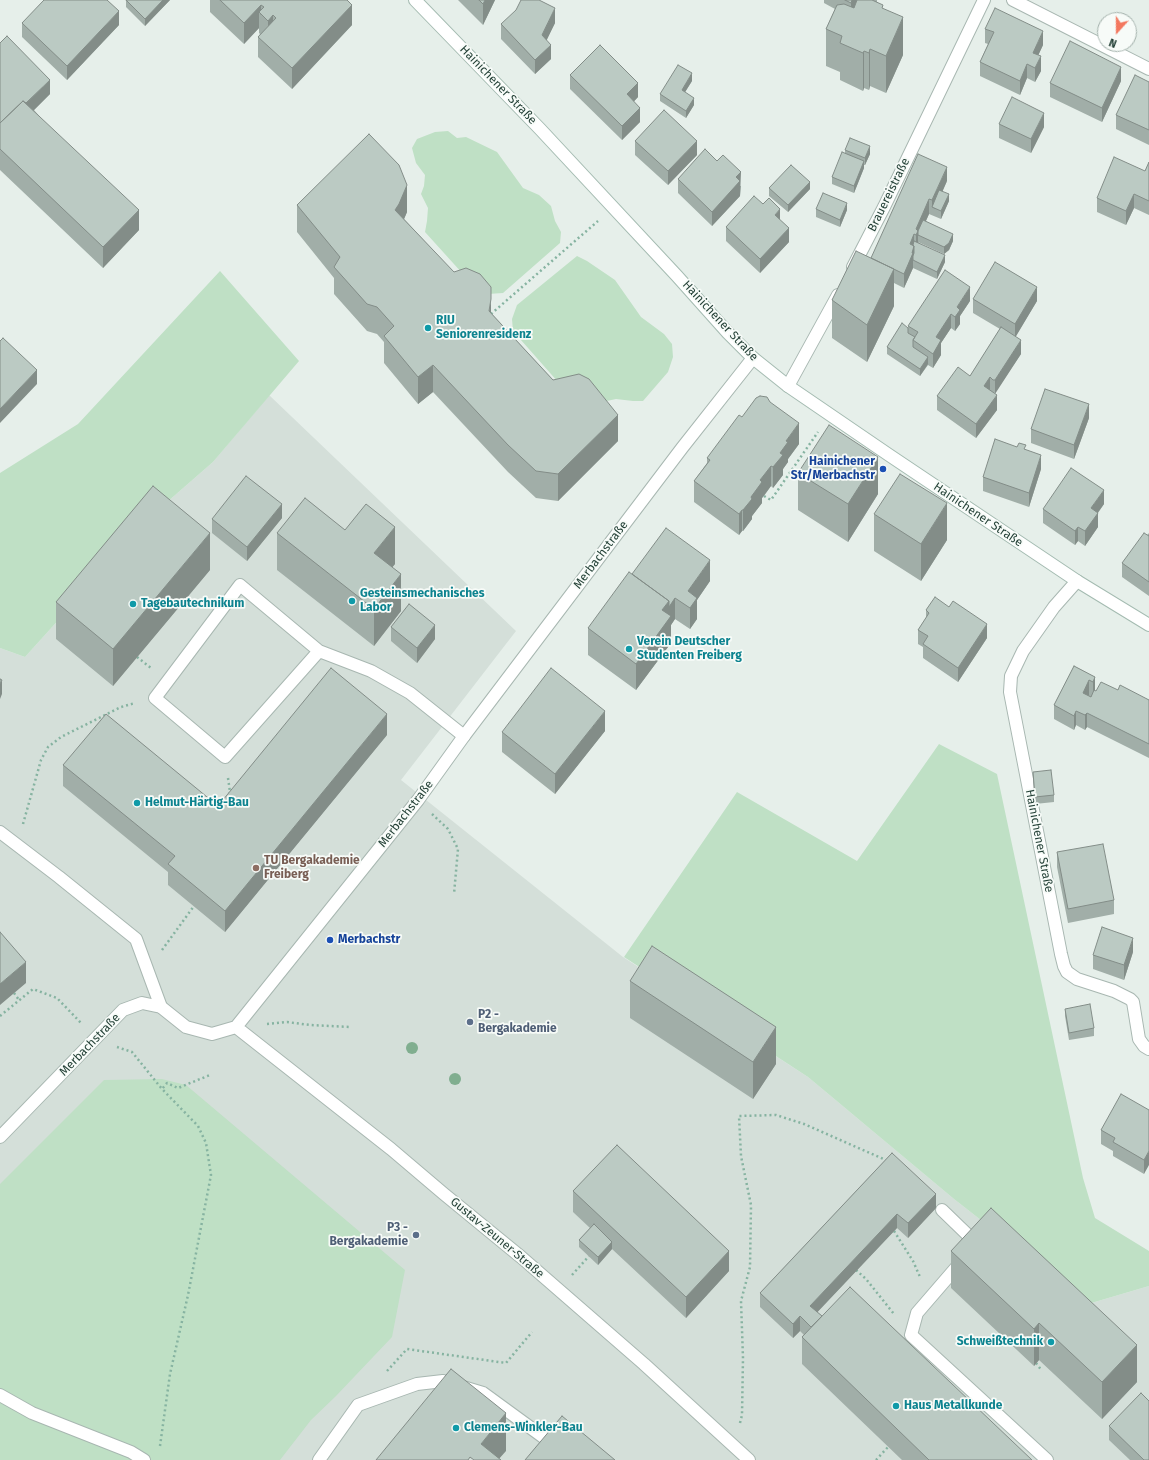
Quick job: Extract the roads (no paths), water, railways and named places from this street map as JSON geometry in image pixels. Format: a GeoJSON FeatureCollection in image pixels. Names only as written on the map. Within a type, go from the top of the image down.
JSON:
{"type":"FeatureCollection","features":[{"type":"Feature","properties":{"kind":"street","name":"Hainichener Straße"},"geometry":{"type":"LineString","coordinates":[[415,0],[540,129],[728,333],[753,358],[788,386],[830,415],[1077,581],[1149,625]]}},
{"type":"Feature","properties":{"kind":"street","name":"Brauereistraße"},"geometry":{"type":"LineString","coordinates":[[788,386],[826,319],[887,200],[984,0]]}},
{"type":"Feature","properties":{"kind":"street"},"geometry":{"type":"LineString","coordinates":[[1013,0],[1149,68]]}},
{"type":"Feature","properties":{"kind":"street","name":"Merbachstraße"},"geometry":{"type":"LineString","coordinates":[[0,1137],[123,1010],[142,1003],[161,1007],[186,1027],[212,1034],[236,1027],[418,800],[464,736],[682,448],[753,358]]}},
{"type":"Feature","properties":{"kind":"street","name":"Hainichener Straße"},"geometry":{"type":"LineString","coordinates":[[1077,581],[1054,607],[1023,651],[1012,676],[1010,692],[1060,954],[1064,966],[1067,972],[1077,979],[1114,991],[1130,999],[1133,1002],[1139,1039],[1144,1046],[1149,1049]]}},
{"type":"Feature","properties":{"kind":"street"},"geometry":{"type":"LineString","coordinates":[[319,651],[225,757],[155,698],[240,585],[319,651],[370,671],[410,693],[464,736]]}},
{"type":"Feature","properties":{"kind":"street"},"geometry":{"type":"LineString","coordinates":[[0,832],[136,939],[161,1007]]}},
{"type":"Feature","properties":{"kind":"street","name":"Gustav-Zeuner-Straße"},"geometry":{"type":"LineString","coordinates":[[236,1027],[391,1149],[521,1258],[644,1364],[749,1460]]}},
{"type":"Feature","properties":{"kind":"street"},"geometry":{"type":"LineString","coordinates":[[942,1210],[973,1240],[970,1251],[917,1312],[911,1335],[1047,1460]]}},
{"type":"Feature","properties":{"kind":"street"},"geometry":{"type":"LineString","coordinates":[[319,1460],[358,1405],[417,1384],[443,1382],[483,1393],[546,1439]]}},
{"type":"Feature","properties":{"kind":"street"},"geometry":{"type":"LineString","coordinates":[[0,1395],[32,1414],[130,1452],[144,1460]]}},
{"type":"Feature","properties":{"kind":"place","name":"RIU Seniorenresidenz"},"geometry":{"type":"Point","coordinates":[428,328]}},
{"type":"Feature","properties":{"kind":"place","name":"Hainichener Str/Merbachstr"},"geometry":{"type":"Point","coordinates":[883,469]}},
{"type":"Feature","properties":{"kind":"place","name":"Gesteinsmechanisches Labor"},"geometry":{"type":"Point","coordinates":[352,601]}},
{"type":"Feature","properties":{"kind":"place","name":"Tagebautechnikum"},"geometry":{"type":"Point","coordinates":[133,604]}},
{"type":"Feature","properties":{"kind":"place","name":"Verein Deutscher Studenten Freiberg"},"geometry":{"type":"Point","coordinates":[629,649]}},
{"type":"Feature","properties":{"kind":"place","name":"Helmut-Härtig-Bau"},"geometry":{"type":"Point","coordinates":[137,803]}},
{"type":"Feature","properties":{"kind":"place","name":"TU Bergakademie Freiberg"},"geometry":{"type":"Point","coordinates":[256,868]}},
{"type":"Feature","properties":{"kind":"place","name":"Merbachstr"},"geometry":{"type":"Point","coordinates":[330,940]}},
{"type":"Feature","properties":{"kind":"place","name":"P2 - Bergakademie"},"geometry":{"type":"Point","coordinates":[470,1022]}},
{"type":"Feature","properties":{"kind":"place","name":"P3 - Bergakademie"},"geometry":{"type":"Point","coordinates":[416,1235]}},
{"type":"Feature","properties":{"kind":"place","name":"Schweißtechnik"},"geometry":{"type":"Point","coordinates":[1051,1342]}},
{"type":"Feature","properties":{"kind":"place","name":"Haus Metallkunde"},"geometry":{"type":"Point","coordinates":[896,1406]}},
{"type":"Feature","properties":{"kind":"place","name":"Clemens-Winkler-Bau"},"geometry":{"type":"Point","coordinates":[456,1428]}}]}
